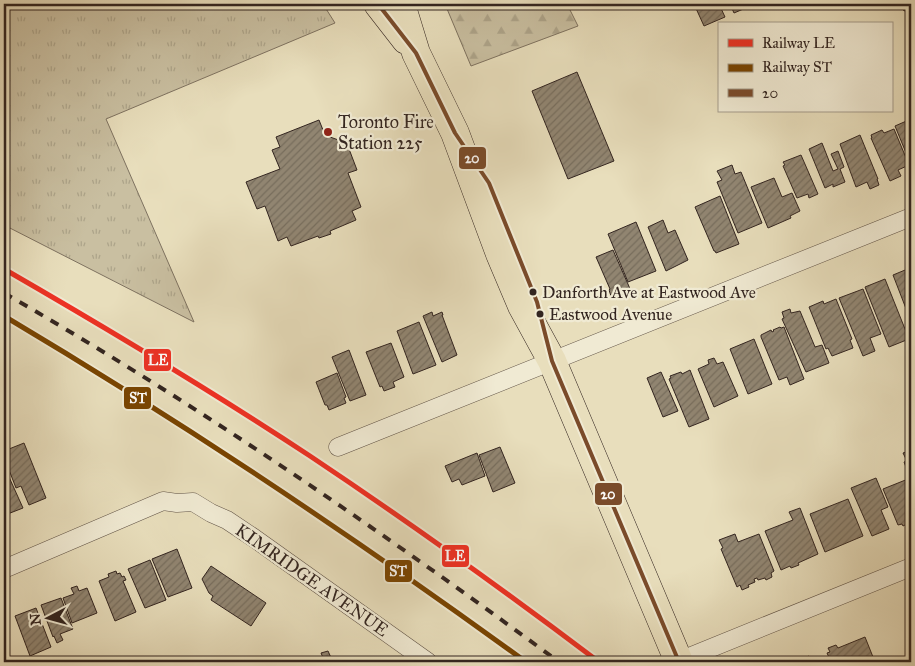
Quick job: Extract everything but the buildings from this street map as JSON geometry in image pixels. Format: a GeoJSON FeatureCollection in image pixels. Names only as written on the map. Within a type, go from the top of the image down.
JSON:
{"type":"FeatureCollection","features":[{"type":"Feature","properties":{"kind":"main road"},"geometry":{"type":"LineString","coordinates":[[378,4],[416,53]]}},
{"type":"Feature","properties":{"kind":"main road"},"geometry":{"type":"LineString","coordinates":[[401,4],[416,53],[455,133],[489,183],[537,302],[552,361],[679,662]]}},
{"type":"Feature","properties":{"kind":"street"},"geometry":{"type":"LineString","coordinates":[[338,447],[911,217]]}},
{"type":"Feature","properties":{"kind":"street","name":"KIMRIDGE AVENUE"},"geometry":{"type":"LineString","coordinates":[[4,570],[163,501],[177,503],[193,502],[227,520],[254,538],[428,662]]}},
{"type":"Feature","properties":{"kind":"street"},"geometry":{"type":"LineString","coordinates":[[679,662],[911,567]]}},
{"type":"Feature","properties":{"kind":"green space"},"geometry":{"type":"Polygon","coordinates":[[[4,4],[323,4],[335,23],[106,119],[194,322],[4,225],[4,4]]]}},
{"type":"Feature","properties":{"kind":"green space"},"geometry":{"type":"Polygon","coordinates":[[[445,4],[567,4],[578,26],[471,66],[445,4]]]}},
{"type":"Feature","properties":{"kind":"railway"},"geometry":{"type":"LineString","coordinates":[[4,293],[147,379],[287,470],[424,564],[559,662]]}},
{"type":"Feature","properties":{"kind":"rail line","name":"LE"},"geometry":{"type":"LineString","coordinates":[[4,269],[235,407],[310,456],[456,557],[599,662]]}},
{"type":"Feature","properties":{"kind":"rail line","name":"ST"},"geometry":{"type":"LineString","coordinates":[[4,316],[138,398],[269,483],[398,571],[526,662]]}},
{"type":"Feature","properties":{"kind":"transit line","name":"20"},"geometry":{"type":"LineString","coordinates":[[378,4],[416,53],[455,133],[489,183],[537,302],[552,361],[679,662]]}},
{"type":"Feature","properties":{"kind":"place","name":"Toronto Fire Station 225"},"geometry":{"type":"Point","coordinates":[328,132]}},
{"type":"Feature","properties":{"kind":"place","name":"Danforth Ave at Eastwood Ave"},"geometry":{"type":"Point","coordinates":[533,292]}},
{"type":"Feature","properties":{"kind":"place","name":"Eastwood Avenue"},"geometry":{"type":"Point","coordinates":[540,314]}}]}
